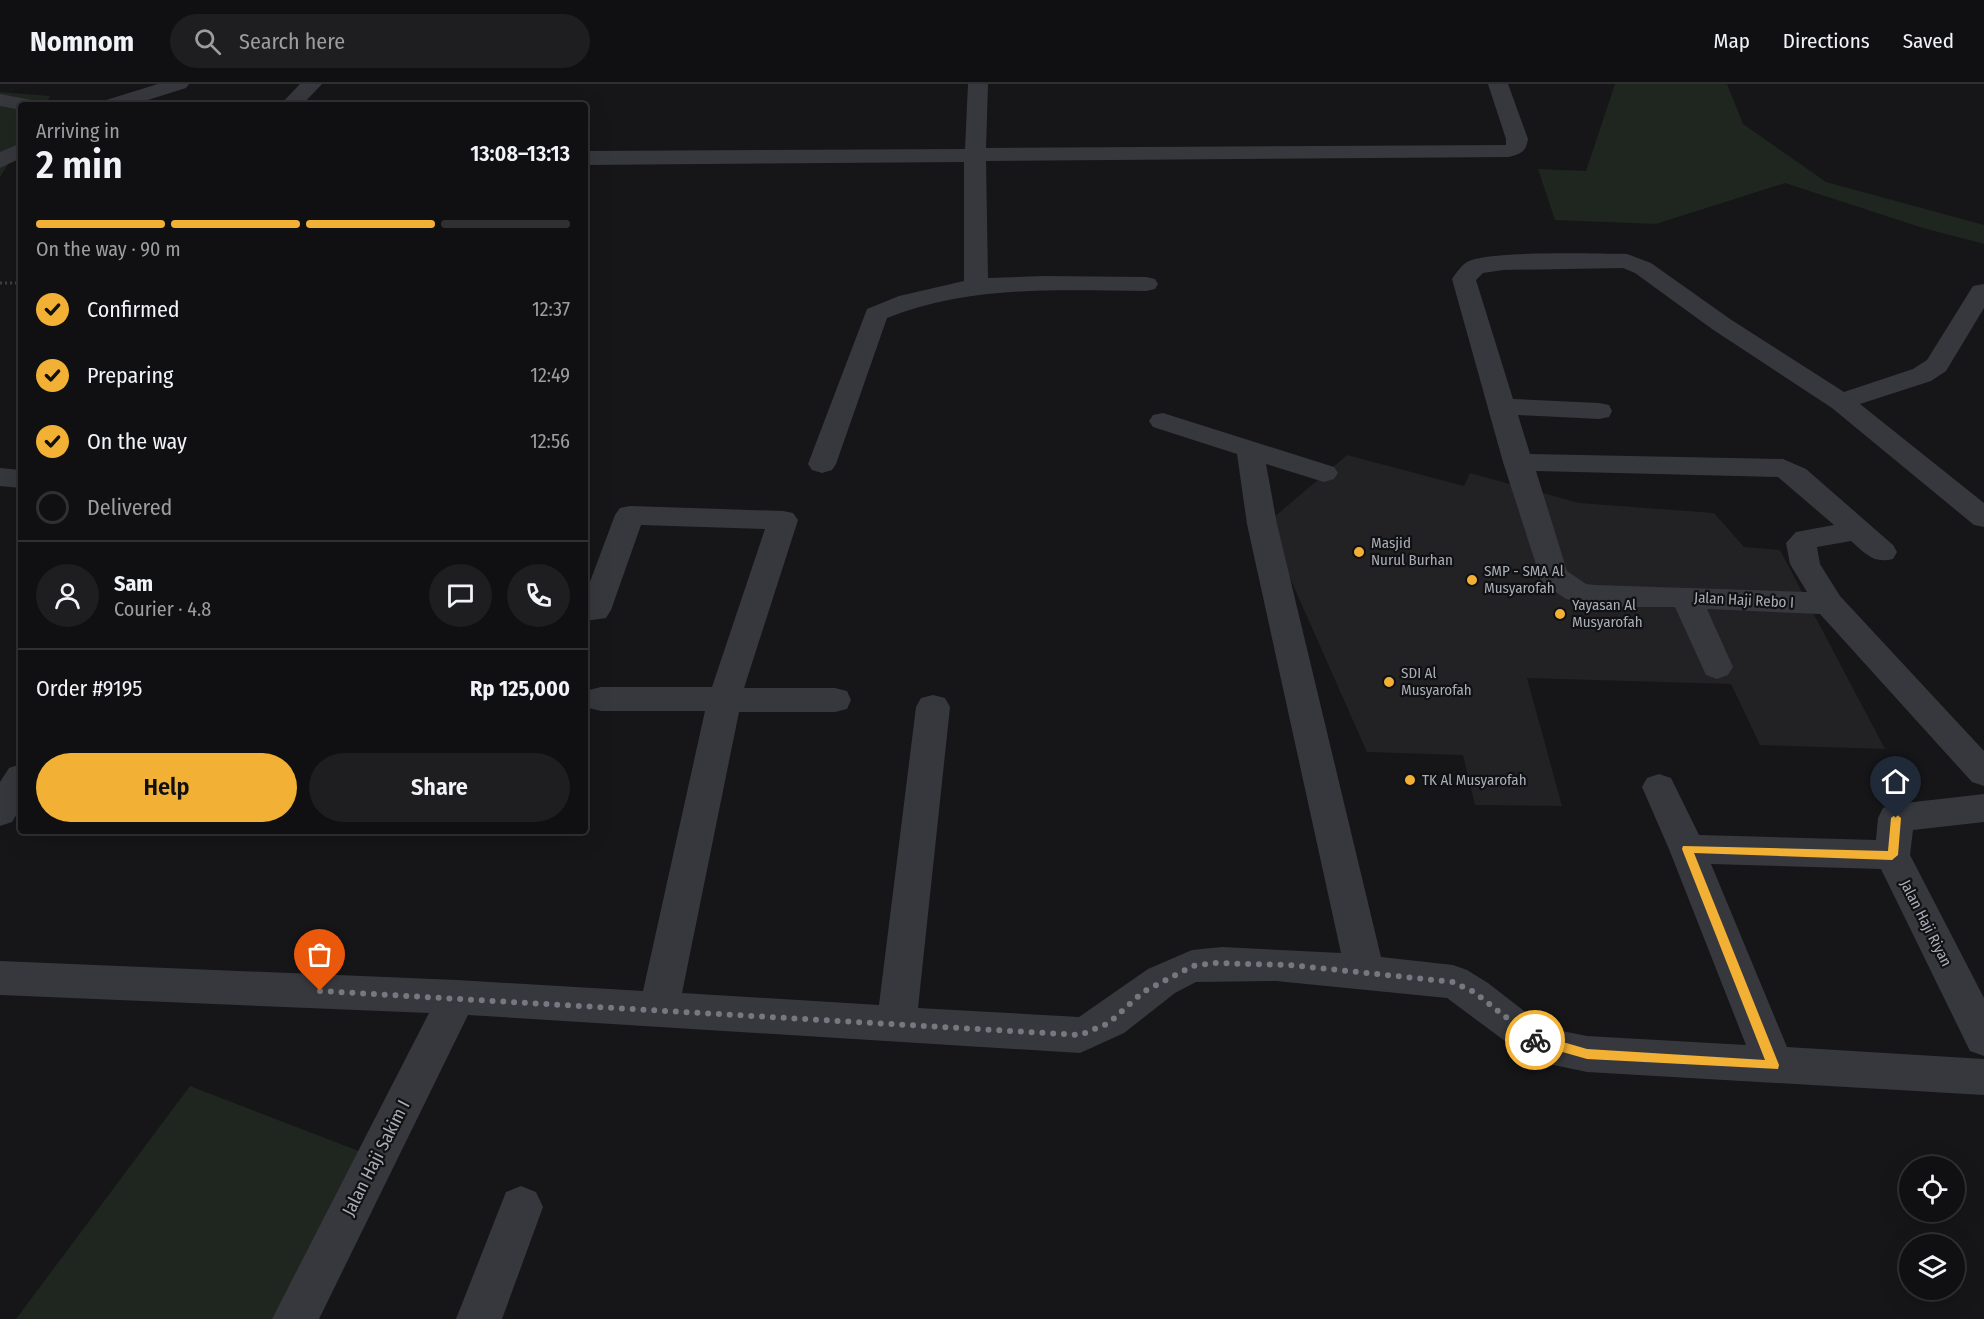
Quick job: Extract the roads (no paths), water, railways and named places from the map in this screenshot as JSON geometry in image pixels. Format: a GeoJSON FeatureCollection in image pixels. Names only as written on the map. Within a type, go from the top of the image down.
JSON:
{"type":"FeatureCollection","features":[{"type":"Feature","properties":{"kind":"street"},"geometry":{"type":"LineString","coordinates":[[120,102],[179,84]]}},
{"type":"Feature","properties":{"kind":"street"},"geometry":{"type":"LineString","coordinates":[[293,102],[312,84]]}},
{"type":"Feature","properties":{"kind":"street"},"geometry":{"type":"LineString","coordinates":[[976,286],[975,155],[978,84]]}},
{"type":"Feature","properties":{"kind":"street"},"geometry":{"type":"LineString","coordinates":[[588,158],[1509,151],[1516,148],[1516,139],[1498,84]]}},
{"type":"Feature","properties":{"kind":"street"},"geometry":{"type":"LineString","coordinates":[[0,100],[18,103]]}},
{"type":"Feature","properties":{"kind":"street"},"geometry":{"type":"LineString","coordinates":[[0,161],[18,151]]}},
{"type":"Feature","properties":{"kind":"street","name":"Jalan Haji Rebo I"},"geometry":{"type":"LineString","coordinates":[[1829,604],[1686,597],[1595,596],[1577,592],[1553,576],[1500,406],[1464,279],[1475,267],[1503,263],[1627,261],[1643,268],[1841,402]]}},
{"type":"Feature","properties":{"kind":"street"},"geometry":{"type":"LineString","coordinates":[[822,464],[870,324],[876,314],[923,294],[976,286],[1011,283],[1146,284]]}},
{"type":"Feature","properties":{"kind":"street"},"geometry":{"type":"LineString","coordinates":[[1841,402],[1922,375],[1937,365],[1982,291]]}},
{"type":"Feature","properties":{"kind":"street"},"geometry":{"type":"LineString","coordinates":[[1841,402],[1984,518]]}},
{"type":"Feature","properties":{"kind":"street"},"geometry":{"type":"LineString","coordinates":[[1500,406],[1599,411]]}},
{"type":"Feature","properties":{"kind":"street"},"geometry":{"type":"LineString","coordinates":[[1162,421],[1324,473]]}},
{"type":"Feature","properties":{"kind":"street"},"geometry":{"type":"LineString","coordinates":[[1250,451],[1262,524],[1365,972]]}},
{"type":"Feature","properties":{"kind":"street"},"geometry":{"type":"LineString","coordinates":[[1517,462],[1783,468],[1796,475],[1882,552]]}},
{"type":"Feature","properties":{"kind":"street"},"geometry":{"type":"LineString","coordinates":[[0,477],[18,479]]}},
{"type":"Feature","properties":{"kind":"street"},"geometry":{"type":"LineString","coordinates":[[590,610],[630,515],[783,519],[725,698],[659,1010]]}},
{"type":"Feature","properties":{"kind":"street"},"geometry":{"type":"LineString","coordinates":[[1858,530],[1806,539],[1801,543],[1805,564],[1829,604],[1984,773]]}},
{"type":"Feature","properties":{"kind":"street"},"geometry":{"type":"LineString","coordinates":[[1686,597],[1717,667]]}},
{"type":"Feature","properties":{"kind":"street"},"geometry":{"type":"LineString","coordinates":[[601,699],[836,700]]}},
{"type":"Feature","properties":{"kind":"street"},"geometry":{"type":"LineString","coordinates":[[897,1023],[933,707]]}},
{"type":"Feature","properties":{"kind":"street"},"geometry":{"type":"LineString","coordinates":[[0,812],[18,782]]}},
{"type":"Feature","properties":{"kind":"street"},"geometry":{"type":"LineString","coordinates":[[1659,787],[1687,849],[1773,1065]]}},
{"type":"Feature","properties":{"kind":"street"},"geometry":{"type":"LineString","coordinates":[[1687,849],[1892,855],[1896,818],[1984,808]]}},
{"type":"Feature","properties":{"kind":"street","name":"Jalan Haji Riyan"},"geometry":{"type":"LineString","coordinates":[[1892,855],[1984,1038]]}},
{"type":"Feature","properties":{"kind":"street"},"geometry":{"type":"LineString","coordinates":[[0,978],[458,997],[1080,1035],[1109,1023],[1143,992],[1193,966],[1213,963],[1290,965],[1453,982],[1474,992],[1529,1038],[1558,1048],[1587,1054],[1984,1077]]}},
{"type":"Feature","properties":{"kind":"street","name":"Jalan Haji Sakim I"},"geometry":{"type":"LineString","coordinates":[[295,1319],[458,997]]}},
{"type":"Feature","properties":{"kind":"street"},"geometry":{"type":"LineString","coordinates":[[479,1319],[521,1207]]}},
{"type":"Feature","properties":{"kind":"place","name":"Masjid Nurul Burhan"},"geometry":{"type":"Point","coordinates":[1359,552]}},
{"type":"Feature","properties":{"kind":"place","name":"SMP - SMA Al Musyarofah"},"geometry":{"type":"Point","coordinates":[1472,580]}},
{"type":"Feature","properties":{"kind":"place","name":"Yayasan Al Musyarofah"},"geometry":{"type":"Point","coordinates":[1560,614]}},
{"type":"Feature","properties":{"kind":"place","name":"SDI Al Musyarofah"},"geometry":{"type":"Point","coordinates":[1389,682]}},
{"type":"Feature","properties":{"kind":"place","name":"TK Al Musyarofah"},"geometry":{"type":"Point","coordinates":[1410,780]}}]}
